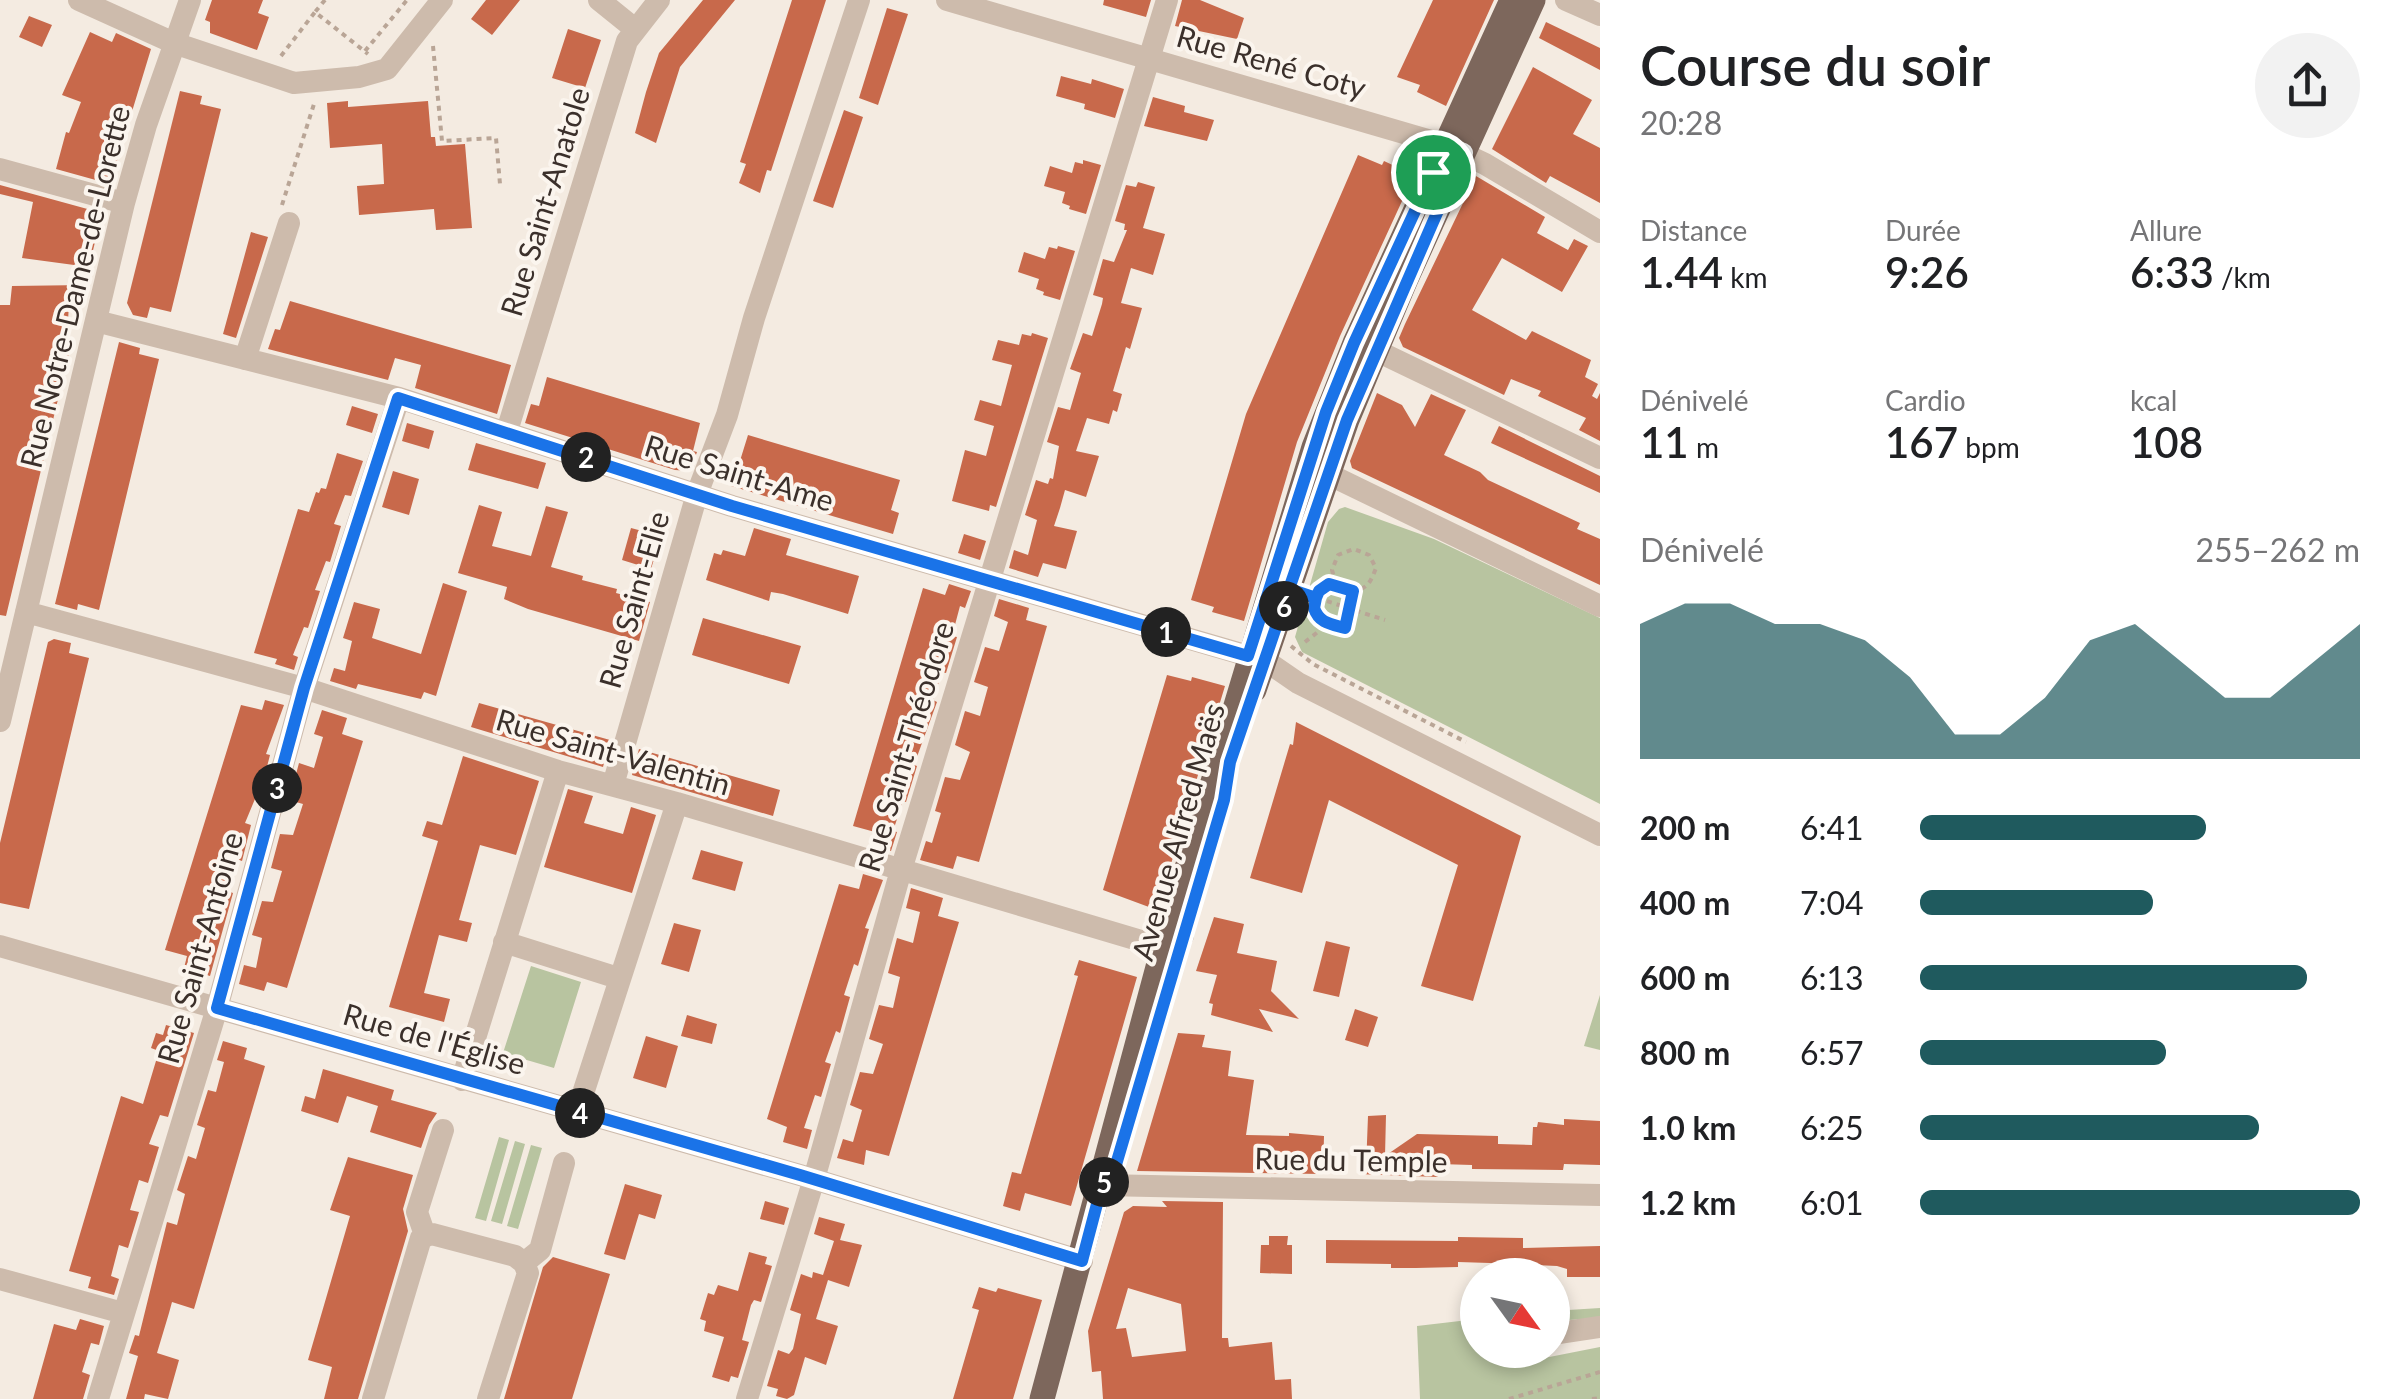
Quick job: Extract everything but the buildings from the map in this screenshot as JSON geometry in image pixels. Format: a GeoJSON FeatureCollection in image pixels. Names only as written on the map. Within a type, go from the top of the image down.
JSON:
{"type":"FeatureCollection","features":[{"type":"Feature","properties":{"kind":"main road","name":"Avenue Alfred Maës"},"geometry":{"type":"LineString","coordinates":[[1042,1399],[1102,1185],[1115,1168],[1244,686],[1289,589],[1326,473],[1512,0]]}},
{"type":"Feature","properties":{"kind":"main road","name":"Avenue Alfred Maës"},"geometry":{"type":"LineString","coordinates":[[1257,658],[1326,412],[1354,343],[1533,0]]}},
{"type":"Feature","properties":{"kind":"main road","name":"Avenue Alfred Maës"},"geometry":{"type":"LineString","coordinates":[[1102,1185],[1100,1175],[1174,939]]}},
{"type":"Feature","properties":{"kind":"street"},"geometry":{"type":"LineString","coordinates":[[79,0],[174,44],[294,83],[359,78],[387,69],[436,8]]}},
{"type":"Feature","properties":{"kind":"street","name":"Rue Notre-Dame-de-Lorette"},"geometry":{"type":"LineString","coordinates":[[0,721],[124,203],[190,0]]}},
{"type":"Feature","properties":{"kind":"street"},"geometry":{"type":"LineString","coordinates":[[599,0],[635,29]]}},
{"type":"Feature","properties":{"kind":"street","name":"Rue Saint-Anatole"},"geometry":{"type":"LineString","coordinates":[[506,431],[626,41],[659,0]]}},
{"type":"Feature","properties":{"kind":"street","name":"Rue Saint-Elie"},"geometry":{"type":"LineString","coordinates":[[612,786],[697,494],[727,415],[754,318],[859,0]]}},
{"type":"Feature","properties":{"kind":"street","name":"Rue René Coty"},"geometry":{"type":"LineString","coordinates":[[946,0],[1454,149],[1600,232]]}},
{"type":"Feature","properties":{"kind":"street","name":"Rue Saint-Théodore"},"geometry":{"type":"LineString","coordinates":[[748,1399],[901,870],[1166,0]]}},
{"type":"Feature","properties":{"kind":"street"},"geometry":{"type":"LineString","coordinates":[[1454,149],[1522,0]]}},
{"type":"Feature","properties":{"kind":"street"},"geometry":{"type":"LineString","coordinates":[[1566,0],[1600,15]]}},
{"type":"Feature","properties":{"kind":"street"},"geometry":{"type":"LineString","coordinates":[[0,169],[124,203]]}},
{"type":"Feature","properties":{"kind":"street"},"geometry":{"type":"LineString","coordinates":[[245,360],[285,232]]}},
{"type":"Feature","properties":{"kind":"street","name":"Rue Saint-Ame"},"geometry":{"type":"LineString","coordinates":[[96,320],[398,398],[697,494],[1257,658],[1298,683],[1600,835]]}},
{"type":"Feature","properties":{"kind":"street"},"geometry":{"type":"LineString","coordinates":[[1375,350],[1600,458]]}},
{"type":"Feature","properties":{"kind":"street","name":"Rue Saint-Antoine"},"geometry":{"type":"LineString","coordinates":[[98,1399],[217,1008],[304,688],[398,398]]}},
{"type":"Feature","properties":{"kind":"street"},"geometry":{"type":"LineString","coordinates":[[1326,473],[1600,606]]}},
{"type":"Feature","properties":{"kind":"street","name":"Rue Saint-Valentin"},"geometry":{"type":"LineString","coordinates":[[26,612],[304,688],[558,771],[1148,942],[1174,939]]}},
{"type":"Feature","properties":{"kind":"street"},"geometry":{"type":"LineString","coordinates":[[462,1080],[558,771]]}},
{"type":"Feature","properties":{"kind":"street"},"geometry":{"type":"LineString","coordinates":[[577,1112],[677,803]]}},
{"type":"Feature","properties":{"kind":"street"},"geometry":{"type":"LineString","coordinates":[[504,942],[618,978]]}},
{"type":"Feature","properties":{"kind":"street","name":"Rue de l'Église"},"geometry":{"type":"LineString","coordinates":[[0,946],[814,1179],[1082,1261]]}},
{"type":"Feature","properties":{"kind":"street"},"geometry":{"type":"LineString","coordinates":[[425,1236],[418,1212],[443,1130]]}},
{"type":"Feature","properties":{"kind":"street"},"geometry":{"type":"LineString","coordinates":[[524,1263],[540,1250],[564,1164]]}},
{"type":"Feature","properties":{"kind":"street","name":"Rue du Temple"},"geometry":{"type":"LineString","coordinates":[[1102,1185],[1600,1195]]}},
{"type":"Feature","properties":{"kind":"street"},"geometry":{"type":"LineString","coordinates":[[374,1399],[422,1238],[432,1234],[515,1256],[528,1272],[488,1399]]}},
{"type":"Feature","properties":{"kind":"street"},"geometry":{"type":"LineString","coordinates":[[0,1279],[123,1313]]}},
{"type":"Feature","properties":{"kind":"street"},"geometry":{"type":"LineString","coordinates":[[1570,1331],[1600,1327]]}},
{"type":"Feature","properties":{"kind":"path"},"geometry":{"type":"LineString","coordinates":[[268,74],[325,0]]}},
{"type":"Feature","properties":{"kind":"path"},"geometry":{"type":"LineString","coordinates":[[365,51],[407,0]]}},
{"type":"Feature","properties":{"kind":"path"},"geometry":{"type":"LineString","coordinates":[[436,8],[442,141],[496,138],[500,184]]}},
{"type":"Feature","properties":{"kind":"path"},"geometry":{"type":"LineString","coordinates":[[315,12],[387,69]]}},
{"type":"Feature","properties":{"kind":"path"},"geometry":{"type":"LineString","coordinates":[[285,232],[272,237],[321,81]]}},
{"type":"Feature","properties":{"kind":"path"},"geometry":{"type":"LineString","coordinates":[[1336,584],[1332,570],[1338,555],[1354,548],[1369,555],[1376,568],[1370,583],[1353,591],[1336,584],[1324,587],[1316,598],[1316,614],[1328,624],[1345,628],[1353,591]]}},
{"type":"Feature","properties":{"kind":"path"},"geometry":{"type":"LineString","coordinates":[[1289,589],[1385,620]]}},
{"type":"Feature","properties":{"kind":"path"},"geometry":{"type":"LineString","coordinates":[[1305,642],[1328,624]]}},
{"type":"Feature","properties":{"kind":"path"},"geometry":{"type":"LineString","coordinates":[[1290,636],[1288,643],[1302,658],[1465,741]]}},
{"type":"Feature","properties":{"kind":"path"},"geometry":{"type":"LineString","coordinates":[[1509,1399],[1600,1372]]}},
{"type":"Feature","properties":{"kind":"path"},"geometry":{"type":"LineString","coordinates":[[1592,1399],[1600,1398]]}},
{"type":"Feature","properties":{"kind":"green space"},"geometry":{"type":"Polygon","coordinates":[[[1345,507],[1434,539],[1600,618],[1600,804],[1302,652],[1295,637],[1328,522],[1345,507]]]}},
{"type":"Feature","properties":{"kind":"green space"},"geometry":{"type":"Polygon","coordinates":[[[531,966],[581,982],[554,1068],[503,1053],[531,966]]]}},
{"type":"Feature","properties":{"kind":"green space"},"geometry":{"type":"Polygon","coordinates":[[[1600,995],[1600,1050],[1584,1046],[1600,995]]]}},
{"type":"Feature","properties":{"kind":"green space"},"geometry":{"type":"Polygon","coordinates":[[[499,1137],[509,1140],[486,1221],[475,1218],[499,1137]]]}},
{"type":"Feature","properties":{"kind":"green space"},"geometry":{"type":"Polygon","coordinates":[[[515,1141],[525,1144],[502,1224],[491,1221],[515,1141]]]}},
{"type":"Feature","properties":{"kind":"green space"},"geometry":{"type":"Polygon","coordinates":[[[531,1145],[542,1148],[518,1229],[507,1226],[531,1145]]]}},
{"type":"Feature","properties":{"kind":"green space"},"geometry":{"type":"Polygon","coordinates":[[[1600,1308],[1600,1318],[1570,1320],[1570,1310],[1600,1308]]]}},
{"type":"Feature","properties":{"kind":"green space"},"geometry":{"type":"Polygon","coordinates":[[[1460,1321],[1460,1368],[1570,1368],[1570,1353],[1600,1347],[1600,1399],[1420,1399],[1417,1326],[1460,1321]]]}},
{"type":"Feature","properties":{"kind":"route"},"geometry":{"type":"LineString","coordinates":[[1433,172],[1326,412],[1248,656],[732,506],[398,398],[304,688],[217,1008],[800,1175],[1082,1261],[1102,1185],[1115,1168],[1224,800],[1230,762],[1289,589],[1316,598],[1329,584],[1353,591],[1345,628],[1319,618],[1314,608],[1316,598],[1307,595],[1289,589],[1347,420],[1463,153],[1444,146],[1433,172]]}}]}
